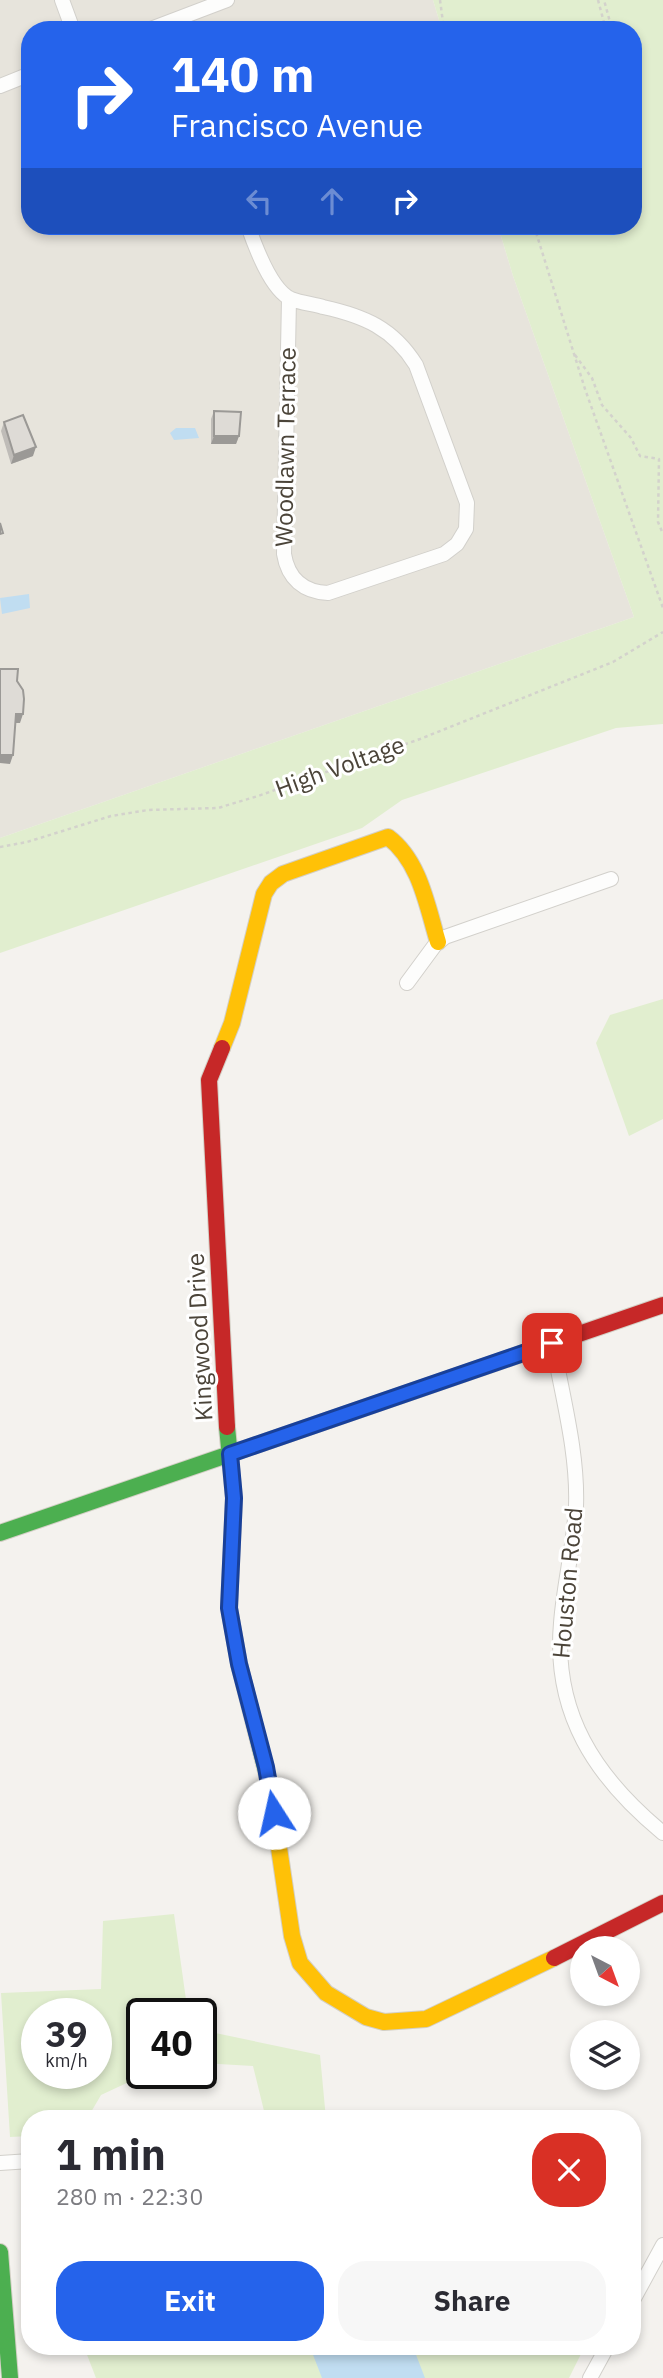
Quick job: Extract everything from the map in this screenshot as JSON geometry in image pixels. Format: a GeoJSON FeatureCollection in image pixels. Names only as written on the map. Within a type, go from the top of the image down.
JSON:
{"type":"FeatureCollection","features":[{"type":"Feature","properties":{"kind":"street"},"geometry":{"type":"LineString","coordinates":[[62,0],[70,21]]}},
{"type":"Feature","properties":{"kind":"street"},"geometry":{"type":"LineString","coordinates":[[182,21],[227,0]]}},
{"type":"Feature","properties":{"kind":"street"},"geometry":{"type":"LineString","coordinates":[[0,86],[21,78]]}},
{"type":"Feature","properties":{"kind":"street"},"geometry":{"type":"LineString","coordinates":[[251,235],[262,264],[289,299]]}},
{"type":"Feature","properties":{"kind":"street","name":"Woodlawn Terrace"},"geometry":{"type":"LineString","coordinates":[[289,299],[367,319],[387,331],[408,352],[416,365],[467,503],[466,529],[451,550],[328,593],[301,585],[289,571],[284,554],[289,299]]}},
{"type":"Feature","properties":{"kind":"street","name":"Kingwood Drive"},"geometry":{"type":"LineString","coordinates":[[439,942],[412,863],[397,841],[388,837],[290,871],[271,883],[264,894],[232,1023],[209,1080],[234,1498],[229,1608],[239,1664],[271,1789],[292,1936],[300,1963],[326,1993],[366,2017],[384,2022],[426,2019],[446,2012],[663,1903]]}},
{"type":"Feature","properties":{"kind":"street"},"geometry":{"type":"LineString","coordinates":[[407,983],[445,937],[611,879]]}},
{"type":"Feature","properties":{"kind":"street"},"geometry":{"type":"LineString","coordinates":[[0,1533],[663,1305]]}},
{"type":"Feature","properties":{"kind":"street","name":"Houston Road"},"geometry":{"type":"LineString","coordinates":[[552,1343],[570,1437],[576,1504],[561,1621],[562,1685],[582,1739],[599,1769],[663,1833]]}},
{"type":"Feature","properties":{"kind":"street"},"geometry":{"type":"LineString","coordinates":[[0,2163],[21,2162]]}},
{"type":"Feature","properties":{"kind":"street"},"geometry":{"type":"LineString","coordinates":[[641,2285],[663,2245]]}},
{"type":"Feature","properties":{"kind":"street"},"geometry":{"type":"LineString","coordinates":[[0,2252],[10,2378]]}},
{"type":"Feature","properties":{"kind":"street"},"geometry":{"type":"LineString","coordinates":[[590,2378],[603,2355]]}},
{"type":"Feature","properties":{"kind":"path"},"geometry":{"type":"LineString","coordinates":[[440,0],[443,21]]}},
{"type":"Feature","properties":{"kind":"path"},"geometry":{"type":"LineString","coordinates":[[598,0],[602,21]]}},
{"type":"Feature","properties":{"kind":"path"},"geometry":{"type":"LineString","coordinates":[[604,0],[610,21]]}},
{"type":"Feature","properties":{"kind":"path"},"geometry":{"type":"LineString","coordinates":[[537,235],[574,353],[663,608]]}},
{"type":"Feature","properties":{"kind":"path"},"geometry":{"type":"LineString","coordinates":[[574,353],[592,378],[601,405],[631,438],[640,456],[659,459],[658,522],[663,534]]}},
{"type":"Feature","properties":{"kind":"path","name":"High Voltage"},"geometry":{"type":"LineString","coordinates":[[0,847],[50,836],[111,816],[148,810],[218,808],[258,796],[420,738],[613,662],[663,632]]}},
{"type":"Feature","properties":{"kind":"shaded area"},"geometry":{"type":"Polygon","coordinates":[[[0,0],[433,0],[439,21],[21,21],[21,235],[501,235],[634,617],[0,838],[0,0]]]}},
{"type":"Feature","properties":{"kind":"green space"},"geometry":{"type":"Polygon","coordinates":[[[433,0],[663,0],[663,724],[616,728],[402,800],[362,828],[0,953],[0,838],[634,617],[501,235],[642,235],[642,21],[439,21],[433,0]]]}},
{"type":"Feature","properties":{"kind":"green space"},"geometry":{"type":"Polygon","coordinates":[[[663,999],[663,1119],[629,1136],[596,1043],[610,1015],[663,999]]]}},
{"type":"Feature","properties":{"kind":"green space"},"geometry":{"type":"Polygon","coordinates":[[[174,1914],[186,1998],[126,1998],[126,2083],[101,2095],[92,2110],[21,2110],[21,2136],[10,2137],[1,1993],[101,1989],[103,1921],[174,1914]]]}},
{"type":"Feature","properties":{"kind":"green space"},"geometry":{"type":"Polygon","coordinates":[[[217,2033],[320,2055],[325,2110],[264,2110],[253,2066],[217,2064],[217,2033]]]}},
{"type":"Feature","properties":{"kind":"green space"},"geometry":{"type":"Polygon","coordinates":[[[87,2355],[580,2355],[569,2378],[96,2378],[87,2355]]]}},
{"type":"Feature","properties":{"kind":"water"},"geometry":{"type":"Polygon","coordinates":[[[176,428],[195,428],[199,438],[174,440],[170,433],[176,428]]]}},
{"type":"Feature","properties":{"kind":"water"},"geometry":{"type":"Polygon","coordinates":[[[29,594],[30,608],[2,614],[0,598],[29,594]]]}},
{"type":"Feature","properties":{"kind":"water"},"geometry":{"type":"Polygon","coordinates":[[[313,2355],[416,2355],[425,2378],[322,2378],[313,2355]]]}},
{"type":"Feature","properties":{"kind":"building"},"geometry":{"type":"Polygon","coordinates":[[[214,411],[241,412],[239,436],[214,436],[214,411]]]}},
{"type":"Feature","properties":{"kind":"building"},"geometry":{"type":"Polygon","coordinates":[[[23,415],[36,447],[14,455],[4,422],[23,415]]]}},
{"type":"Feature","properties":{"kind":"building"},"geometry":{"type":"Polygon","coordinates":[[[0,669],[18,669],[17,681],[23,690],[23,714],[16,714],[13,755],[0,755],[0,669]]]}},
{"type":"Feature","properties":{"kind":"traffic: fast"},"geometry":{"type":"LineString","coordinates":[[0,1533],[329,1420]]}},
{"type":"Feature","properties":{"kind":"traffic: fast"},"geometry":{"type":"LineString","coordinates":[[227,1427],[234,1498],[229,1608],[239,1664],[270,1787]]}},
{"type":"Feature","properties":{"kind":"traffic: fast"},"geometry":{"type":"LineString","coordinates":[[0,2252],[10,2378]]}},
{"type":"Feature","properties":{"kind":"traffic: slow"},"geometry":{"type":"LineString","coordinates":[[222,1048],[232,1023],[264,894],[271,883],[283,874],[388,837],[408,858],[415,871],[438,942]]}},
{"type":"Feature","properties":{"kind":"traffic: slow"},"geometry":{"type":"LineString","coordinates":[[270,1787],[292,1936],[300,1963],[326,1993],[366,2017],[384,2022],[426,2019],[554,1958]]}},
{"type":"Feature","properties":{"kind":"traffic: jam"},"geometry":{"type":"LineString","coordinates":[[222,1048],[209,1080],[227,1427]]}},
{"type":"Feature","properties":{"kind":"traffic: jam"},"geometry":{"type":"LineString","coordinates":[[329,1420],[663,1305]]}},
{"type":"Feature","properties":{"kind":"traffic: jam"},"geometry":{"type":"LineString","coordinates":[[554,1958],[663,1903]]}},
{"type":"Feature","properties":{"kind":"route"},"geometry":{"type":"LineString","coordinates":[[274,1813],[266,1767],[239,1664],[229,1608],[234,1498],[230,1454],[552,1343]]}}]}
